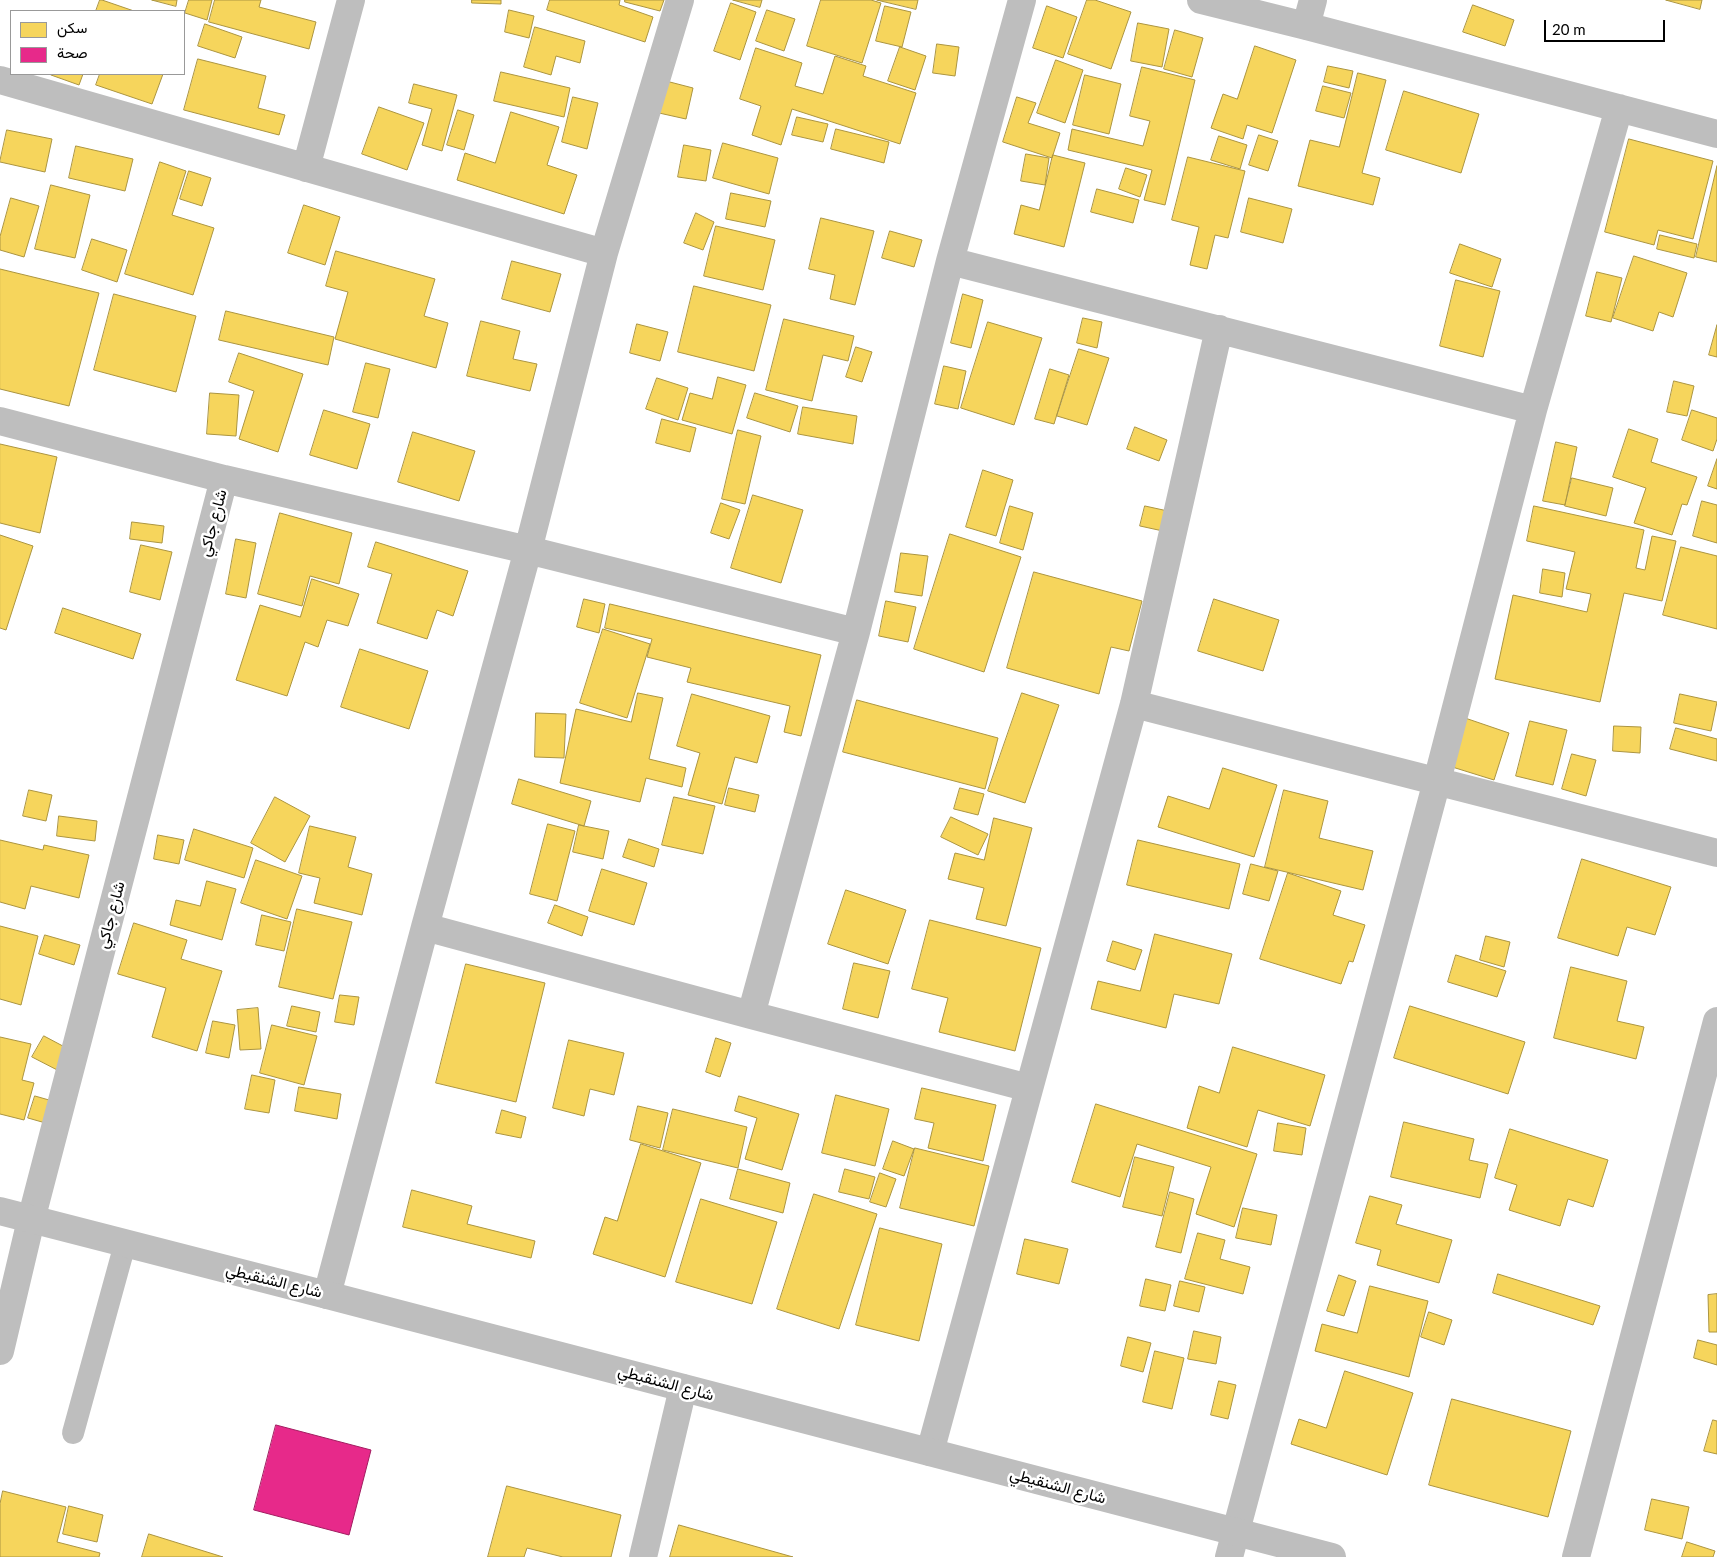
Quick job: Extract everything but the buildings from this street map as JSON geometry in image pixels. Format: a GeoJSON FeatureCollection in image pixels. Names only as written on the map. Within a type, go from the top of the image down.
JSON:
{"type":"FeatureCollection","features":[{"type":"Feature","properties":{"kind":"street"},"geometry":{"type":"LineString","coordinates":[[306,168],[351,0]]}},
{"type":"Feature","properties":{"kind":"street"},"geometry":{"type":"LineString","coordinates":[[327,1294],[528,550],[604,253],[680,0]]}},
{"type":"Feature","properties":{"kind":"street"},"geometry":{"type":"LineString","coordinates":[[751,1015],[856,632],[950,260],[1022,0]]}},
{"type":"Feature","properties":{"kind":"street"},"geometry":{"type":"LineString","coordinates":[[1201,0],[1717,134]]}},
{"type":"Feature","properties":{"kind":"street"},"geometry":{"type":"LineString","coordinates":[[1306,26],[1313,0]]}},
{"type":"Feature","properties":{"kind":"street"},"geometry":{"type":"LineString","coordinates":[[0,80],[604,253]]}},
{"type":"Feature","properties":{"kind":"street"},"geometry":{"type":"LineString","coordinates":[[1233,1544],[1437,781],[1533,410],[1619,108]]}},
{"type":"Feature","properties":{"kind":"street"},"geometry":{"type":"LineString","coordinates":[[950,260],[1533,410]]}},
{"type":"Feature","properties":{"kind":"street"},"geometry":{"type":"LineString","coordinates":[[930,1452],[1134,704],[1219,329]]}},
{"type":"Feature","properties":{"kind":"street"},"geometry":{"type":"LineString","coordinates":[[0,422],[224,479],[528,550],[856,632]]}},
{"type":"Feature","properties":{"kind":"street","name":"شارع جاكي"},"geometry":{"type":"LineString","coordinates":[[0,1352],[31,1220],[224,479]]}},
{"type":"Feature","properties":{"kind":"street"},"geometry":{"type":"LineString","coordinates":[[1134,704],[1717,852]]}},
{"type":"Feature","properties":{"kind":"street"},"geometry":{"type":"LineString","coordinates":[[425,927],[1029,1088]]}},
{"type":"Feature","properties":{"kind":"street"},"geometry":{"type":"LineString","coordinates":[[1576,1557],[1717,1021]]}},
{"type":"Feature","properties":{"kind":"street","name":"شارع الشنقيطي"},"geometry":{"type":"LineString","coordinates":[[0,1211],[327,1294],[930,1452],[1233,1544],[1332,1557]]}},
{"type":"Feature","properties":{"kind":"street"},"geometry":{"type":"LineString","coordinates":[[644,1557],[683,1388]]}},
{"type":"Feature","properties":{"kind":"lane"},"geometry":{"type":"LineString","coordinates":[[73,1433],[125,1244]]}}]}
